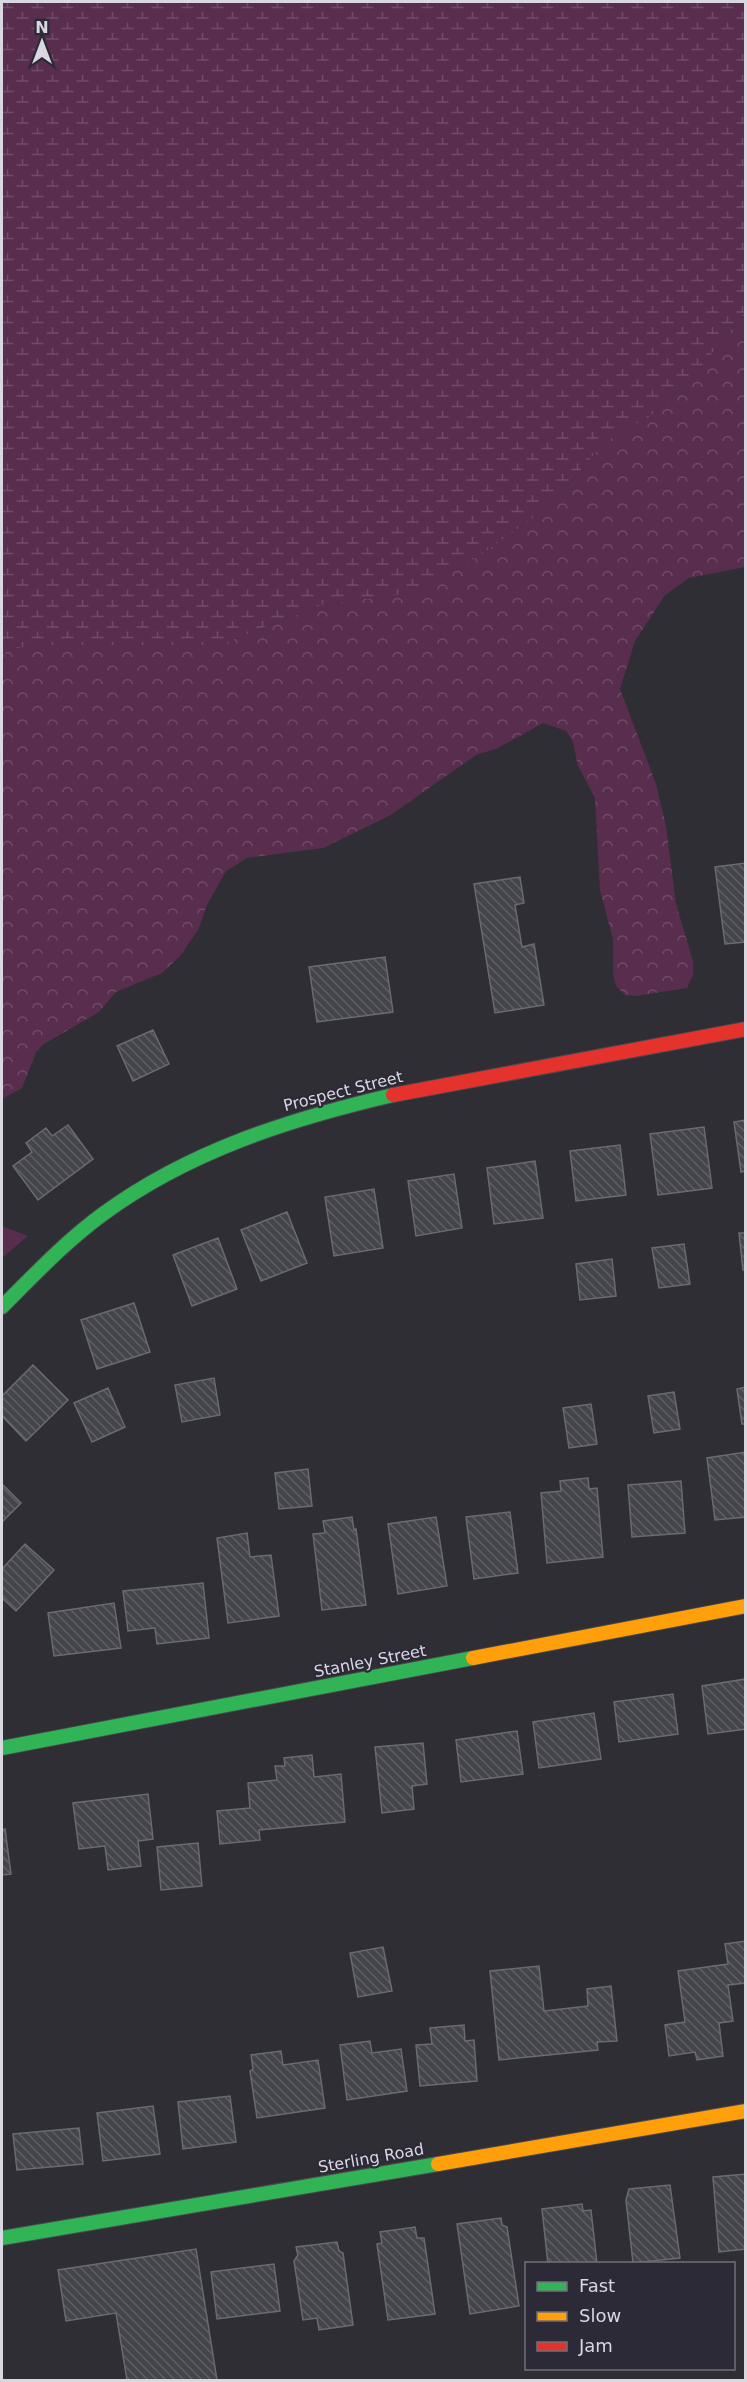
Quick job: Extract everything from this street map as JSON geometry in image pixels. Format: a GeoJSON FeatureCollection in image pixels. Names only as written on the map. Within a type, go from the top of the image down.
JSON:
{"type":"FeatureCollection","features":[{"type":"Feature","properties":{"kind":"street","name":"Prospect Street"},"geometry":{"type":"LineString","coordinates":[[2,1307],[79,1233],[116,1204],[189,1162],[248,1134],[331,1109],[399,1094],[746,1029]]}},
{"type":"Feature","properties":{"kind":"street","name":"Stanley Street"},"geometry":{"type":"LineString","coordinates":[[2,1748],[746,1606]]}},
{"type":"Feature","properties":{"kind":"street","name":"Sterling Road"},"geometry":{"type":"LineString","coordinates":[[2,2238],[746,2111]]}},
{"type":"Feature","properties":{"kind":"green space"},"geometry":{"type":"Polygon","coordinates":[[[2,2],[745,2],[745,312],[688,383],[649,417],[604,442],[570,483],[534,517],[482,554],[412,593],[324,604],[219,645],[34,645],[8,650],[2,656],[2,2]]]}},
{"type":"Feature","properties":{"kind":"green space"},"geometry":{"type":"Polygon","coordinates":[[[745,312],[745,567],[689,578],[665,595],[635,641],[620,689],[656,784],[666,826],[676,904],[693,961],[693,975],[687,988],[636,996],[625,995],[616,986],[613,974],[613,939],[600,890],[595,798],[578,766],[573,742],[566,731],[543,723],[498,748],[476,755],[389,816],[323,848],[247,858],[226,871],[207,905],[198,930],[180,956],[162,973],[116,992],[99,1012],[44,1044],[36,1052],[22,1088],[2,1099],[2,656],[8,650],[34,645],[219,645],[324,604],[412,593],[482,554],[534,517],[570,483],[604,442],[649,417],[688,383],[745,312]]]}},
{"type":"Feature","properties":{"kind":"green space"},"geometry":{"type":"Polygon","coordinates":[[[2,1226],[28,1236],[2,1258],[2,1226]]]}},
{"type":"Feature","properties":{"kind":"building"},"geometry":{"type":"Polygon","coordinates":[[[746,863],[746,942],[725,944],[715,867],[746,863]]]}},
{"type":"Feature","properties":{"kind":"building"},"geometry":{"type":"Polygon","coordinates":[[[520,877],[524,903],[515,905],[522,947],[534,944],[544,1005],[495,1013],[474,884],[520,877]]]}},
{"type":"Feature","properties":{"kind":"building"},"geometry":{"type":"Polygon","coordinates":[[[385,957],[393,1012],[317,1022],[309,967],[385,957]]]}},
{"type":"Feature","properties":{"kind":"building"},"geometry":{"type":"Polygon","coordinates":[[[153,1030],[169,1064],[133,1081],[117,1046],[153,1030]]]}},
{"type":"Feature","properties":{"kind":"building"},"geometry":{"type":"Polygon","coordinates":[[[746,1120],[746,1171],[741,1172],[734,1122],[746,1120]]]}},
{"type":"Feature","properties":{"kind":"building"},"geometry":{"type":"Polygon","coordinates":[[[68,1125],[93,1159],[38,1200],[13,1166],[32,1152],[26,1143],[46,1128],[52,1136],[68,1125]]]}},
{"type":"Feature","properties":{"kind":"building"},"geometry":{"type":"Polygon","coordinates":[[[704,1127],[712,1188],[658,1195],[650,1134],[704,1127]]]}},
{"type":"Feature","properties":{"kind":"building"},"geometry":{"type":"Polygon","coordinates":[[[620,1145],[626,1195],[576,1201],[570,1151],[620,1145]]]}},
{"type":"Feature","properties":{"kind":"building"},"geometry":{"type":"Polygon","coordinates":[[[535,1161],[543,1218],[494,1224],[487,1168],[535,1161]]]}},
{"type":"Feature","properties":{"kind":"building"},"geometry":{"type":"Polygon","coordinates":[[[454,1174],[462,1228],[416,1236],[408,1181],[454,1174]]]}},
{"type":"Feature","properties":{"kind":"building"},"geometry":{"type":"Polygon","coordinates":[[[374,1189],[383,1248],[334,1256],[325,1197],[374,1189]]]}},
{"type":"Feature","properties":{"kind":"building"},"geometry":{"type":"Polygon","coordinates":[[[287,1212],[307,1263],[261,1281],[241,1230],[287,1212]]]}},
{"type":"Feature","properties":{"kind":"building"},"geometry":{"type":"Polygon","coordinates":[[[739,1233],[746,1233],[746,1270],[743,1270],[739,1233]]]}},
{"type":"Feature","properties":{"kind":"building"},"geometry":{"type":"Polygon","coordinates":[[[218,1238],[237,1289],[192,1306],[173,1255],[218,1238]]]}},
{"type":"Feature","properties":{"kind":"building"},"geometry":{"type":"Polygon","coordinates":[[[684,1244],[690,1284],[659,1288],[652,1248],[684,1244]]]}},
{"type":"Feature","properties":{"kind":"building"},"geometry":{"type":"Polygon","coordinates":[[[612,1259],[616,1296],[580,1300],[576,1264],[612,1259]]]}},
{"type":"Feature","properties":{"kind":"building"},"geometry":{"type":"Polygon","coordinates":[[[134,1303],[150,1352],[97,1369],[81,1320],[134,1303]]]}},
{"type":"Feature","properties":{"kind":"building"},"geometry":{"type":"Polygon","coordinates":[[[33,1365],[68,1400],[26,1441],[2,1416],[2,1396],[33,1365]]]}},
{"type":"Feature","properties":{"kind":"building"},"geometry":{"type":"Polygon","coordinates":[[[214,1378],[220,1415],[182,1422],[175,1385],[214,1378]]]}},
{"type":"Feature","properties":{"kind":"building"},"geometry":{"type":"Polygon","coordinates":[[[746,1387],[746,1424],[742,1424],[737,1389],[746,1387]]]}},
{"type":"Feature","properties":{"kind":"building"},"geometry":{"type":"Polygon","coordinates":[[[108,1388],[125,1427],[92,1442],[74,1403],[108,1388]]]}},
{"type":"Feature","properties":{"kind":"building"},"geometry":{"type":"Polygon","coordinates":[[[674,1392],[680,1429],[654,1433],[648,1396],[674,1392]]]}},
{"type":"Feature","properties":{"kind":"building"},"geometry":{"type":"Polygon","coordinates":[[[591,1404],[597,1444],[569,1448],[563,1408],[591,1404]]]}},
{"type":"Feature","properties":{"kind":"building"},"geometry":{"type":"Polygon","coordinates":[[[746,1452],[746,1517],[715,1520],[707,1458],[746,1452]]]}},
{"type":"Feature","properties":{"kind":"building"},"geometry":{"type":"Polygon","coordinates":[[[308,1469],[312,1506],[279,1509],[275,1473],[308,1469]]]}},
{"type":"Feature","properties":{"kind":"building"},"geometry":{"type":"Polygon","coordinates":[[[588,1478],[589,1489],[597,1488],[603,1557],[547,1563],[541,1493],[561,1491],[560,1481],[588,1478]]]}},
{"type":"Feature","properties":{"kind":"building"},"geometry":{"type":"Polygon","coordinates":[[[681,1481],[685,1533],[632,1537],[628,1485],[681,1481]]]}},
{"type":"Feature","properties":{"kind":"building"},"geometry":{"type":"Polygon","coordinates":[[[2,1484],[21,1503],[2,1522],[2,1484]]]}},
{"type":"Feature","properties":{"kind":"building"},"geometry":{"type":"Polygon","coordinates":[[[510,1512],[518,1573],[474,1579],[466,1517],[510,1512]]]}},
{"type":"Feature","properties":{"kind":"building"},"geometry":{"type":"Polygon","coordinates":[[[352,1517],[354,1530],[356,1529],[366,1605],[322,1610],[313,1534],[325,1533],[323,1521],[352,1517]]]}},
{"type":"Feature","properties":{"kind":"building"},"geometry":{"type":"Polygon","coordinates":[[[436,1517],[447,1586],[398,1594],[388,1524],[436,1517]]]}},
{"type":"Feature","properties":{"kind":"building"},"geometry":{"type":"Polygon","coordinates":[[[247,1533],[250,1557],[271,1555],[279,1616],[228,1623],[217,1538],[247,1533]]]}},
{"type":"Feature","properties":{"kind":"building"},"geometry":{"type":"Polygon","coordinates":[[[25,1544],[54,1570],[16,1611],[2,1598],[2,1569],[25,1544]]]}},
{"type":"Feature","properties":{"kind":"building"},"geometry":{"type":"Polygon","coordinates":[[[203,1583],[209,1638],[157,1644],[155,1628],[128,1631],[123,1591],[203,1583]]]}},
{"type":"Feature","properties":{"kind":"building"},"geometry":{"type":"Polygon","coordinates":[[[114,1603],[121,1648],[54,1656],[48,1613],[114,1603]]]}},
{"type":"Feature","properties":{"kind":"building"},"geometry":{"type":"Polygon","coordinates":[[[746,1679],[746,1729],[708,1734],[702,1686],[746,1679]]]}},
{"type":"Feature","properties":{"kind":"building"},"geometry":{"type":"Polygon","coordinates":[[[673,1694],[678,1734],[619,1742],[614,1702],[673,1694]]]}},
{"type":"Feature","properties":{"kind":"building"},"geometry":{"type":"Polygon","coordinates":[[[594,1713],[601,1759],[539,1768],[533,1722],[594,1713]]]}},
{"type":"Feature","properties":{"kind":"building"},"geometry":{"type":"Polygon","coordinates":[[[517,1731],[523,1774],[461,1782],[456,1740],[517,1731]]]}},
{"type":"Feature","properties":{"kind":"building"},"geometry":{"type":"Polygon","coordinates":[[[423,1743],[427,1784],[412,1786],[414,1809],[382,1813],[375,1747],[423,1743]]]}},
{"type":"Feature","properties":{"kind":"building"},"geometry":{"type":"Polygon","coordinates":[[[312,1755],[314,1777],[341,1774],[345,1822],[259,1830],[260,1840],[220,1844],[217,1811],[250,1808],[248,1783],[277,1780],[275,1766],[285,1766],[284,1758],[312,1755]]]}},
{"type":"Feature","properties":{"kind":"building"},"geometry":{"type":"Polygon","coordinates":[[[148,1794],[153,1839],[138,1841],[141,1866],[108,1870],[105,1846],[79,1849],[73,1803],[148,1794]]]}},
{"type":"Feature","properties":{"kind":"building"},"geometry":{"type":"Polygon","coordinates":[[[5,1829],[11,1874],[2,1875],[2,1830],[5,1829]]]}},
{"type":"Feature","properties":{"kind":"building"},"geometry":{"type":"Polygon","coordinates":[[[198,1843],[202,1886],[161,1890],[157,1847],[198,1843]]]}},
{"type":"Feature","properties":{"kind":"building"},"geometry":{"type":"Polygon","coordinates":[[[746,1941],[746,1983],[728,1985],[733,2021],[719,2023],[723,2056],[697,2060],[695,2052],[669,2056],[665,2025],[685,2022],[678,1971],[728,1964],[725,1944],[746,1941]]]}},
{"type":"Feature","properties":{"kind":"building"},"geometry":{"type":"Polygon","coordinates":[[[383,1947],[392,1991],[358,1997],[350,1953],[383,1947]]]}},
{"type":"Feature","properties":{"kind":"building"},"geometry":{"type":"Polygon","coordinates":[[[539,1966],[544,2011],[588,2006],[587,1989],[611,1986],[617,2041],[597,2042],[598,2050],[499,2060],[490,1971],[539,1966]]]}},
{"type":"Feature","properties":{"kind":"building"},"geometry":{"type":"Polygon","coordinates":[[[464,2025],[465,2041],[474,2040],[477,2081],[420,2086],[416,2045],[432,2044],[430,2028],[464,2025]]]}},
{"type":"Feature","properties":{"kind":"building"},"geometry":{"type":"Polygon","coordinates":[[[370,2041],[372,2053],[401,2049],[407,2091],[347,2100],[340,2045],[370,2041]]]}},
{"type":"Feature","properties":{"kind":"building"},"geometry":{"type":"Polygon","coordinates":[[[281,2051],[283,2065],[318,2060],[325,2108],[257,2118],[250,2071],[253,2069],[251,2055],[281,2051]]]}},
{"type":"Feature","properties":{"kind":"building"},"geometry":{"type":"Polygon","coordinates":[[[230,2096],[236,2142],[183,2149],[178,2102],[230,2096]]]}},
{"type":"Feature","properties":{"kind":"building"},"geometry":{"type":"Polygon","coordinates":[[[153,2106],[160,2154],[103,2161],[97,2113],[153,2106]]]}},
{"type":"Feature","properties":{"kind":"building"},"geometry":{"type":"Polygon","coordinates":[[[79,2128],[83,2164],[17,2170],[13,2134],[79,2128]]]}},
{"type":"Feature","properties":{"kind":"building"},"geometry":{"type":"Polygon","coordinates":[[[746,2174],[746,2249],[719,2252],[713,2177],[746,2174]]]}},
{"type":"Feature","properties":{"kind":"building"},"geometry":{"type":"Polygon","coordinates":[[[670,2185],[680,2258],[633,2262],[626,2200],[629,2189],[670,2185]]]}},
{"type":"Feature","properties":{"kind":"building"},"geometry":{"type":"Polygon","coordinates":[[[582,2204],[583,2211],[591,2210],[597,2262],[548,2262],[542,2209],[582,2204]]]}},
{"type":"Feature","properties":{"kind":"building"},"geometry":{"type":"Polygon","coordinates":[[[501,2218],[502,2225],[507,2227],[519,2306],[470,2314],[457,2224],[501,2218]]]}},
{"type":"Feature","properties":{"kind":"building"},"geometry":{"type":"Polygon","coordinates":[[[415,2227],[417,2238],[424,2238],[435,2314],[388,2320],[377,2244],[382,2243],[380,2232],[415,2227]]]}},
{"type":"Feature","properties":{"kind":"building"},"geometry":{"type":"Polygon","coordinates":[[[337,2242],[339,2251],[343,2253],[353,2325],[319,2330],[317,2318],[303,2320],[294,2261],[298,2255],[296,2247],[337,2242]]]}},
{"type":"Feature","properties":{"kind":"building"},"geometry":{"type":"Polygon","coordinates":[[[196,2249],[217,2380],[127,2380],[116,2313],[66,2321],[58,2270],[196,2249]]]}},
{"type":"Feature","properties":{"kind":"building"},"geometry":{"type":"Polygon","coordinates":[[[274,2264],[280,2311],[217,2319],[211,2272],[274,2264]]]}},
{"type":"Feature","properties":{"kind":"traffic: fast"},"geometry":{"type":"LineString","coordinates":[[2,1307],[89,1224],[170,1172],[205,1155],[279,1127],[354,1104],[393,1095]]}},
{"type":"Feature","properties":{"kind":"traffic: fast"},"geometry":{"type":"LineString","coordinates":[[2,1748],[473,1658]]}},
{"type":"Feature","properties":{"kind":"traffic: fast"},"geometry":{"type":"LineString","coordinates":[[2,2238],[438,2164]]}},
{"type":"Feature","properties":{"kind":"traffic: slow"},"geometry":{"type":"LineString","coordinates":[[473,1658],[746,1606]]}},
{"type":"Feature","properties":{"kind":"traffic: slow"},"geometry":{"type":"LineString","coordinates":[[438,2164],[746,2111]]}},
{"type":"Feature","properties":{"kind":"traffic: jam"},"geometry":{"type":"LineString","coordinates":[[393,1095],[746,1029]]}}]}
